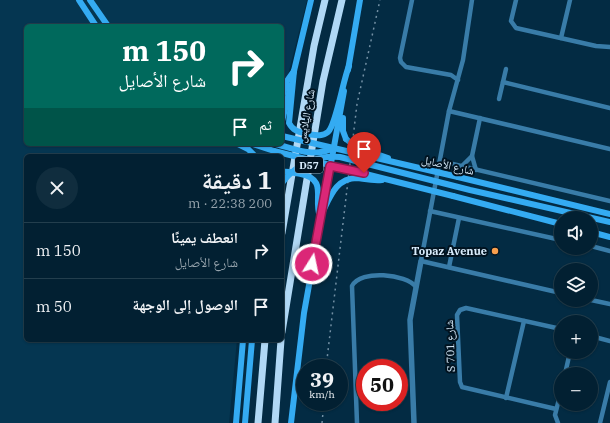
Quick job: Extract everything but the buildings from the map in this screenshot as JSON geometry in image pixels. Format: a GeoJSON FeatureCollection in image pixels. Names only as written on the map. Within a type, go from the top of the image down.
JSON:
{"type":"FeatureCollection","features":[{"type":"Feature","properties":{"kind":"highway","name":"شارع اليلايس"},"geometry":{"type":"LineString","coordinates":[[284,221],[313,53],[325,0]]}},
{"type":"Feature","properties":{"kind":"highway","name":"شارع اليلايس"},"geometry":{"type":"LineString","coordinates":[[284,320],[323,81],[342,0]]}},
{"type":"Feature","properties":{"kind":"highway"},"geometry":{"type":"LineString","coordinates":[[258,423],[265,342]]}},
{"type":"Feature","properties":{"kind":"highway"},"geometry":{"type":"LineString","coordinates":[[275,423],[281,342]]}},
{"type":"Feature","properties":{"kind":"main road"},"geometry":{"type":"LineString","coordinates":[[79,0],[95,24]]}},
{"type":"Feature","properties":{"kind":"main road"},"geometry":{"type":"LineString","coordinates":[[90,0],[107,24]]}},
{"type":"Feature","properties":{"kind":"main road"},"geometry":{"type":"LineString","coordinates":[[284,113],[311,0]]}},
{"type":"Feature","properties":{"kind":"main road"},"geometry":{"type":"LineString","coordinates":[[291,423],[298,350],[320,217],[334,148],[360,0]]}},
{"type":"Feature","properties":{"kind":"main road"},"geometry":{"type":"LineString","coordinates":[[294,71],[289,123],[297,131],[320,135],[329,132],[333,126],[342,86],[349,66]]}},
{"type":"Feature","properties":{"kind":"main road"},"geometry":{"type":"LineString","coordinates":[[284,91],[287,81],[294,71]]}},
{"type":"Feature","properties":{"kind":"main road"},"geometry":{"type":"LineString","coordinates":[[344,93],[345,104],[342,127],[346,140],[356,148],[382,155],[395,162]]}},
{"type":"Feature","properties":{"kind":"main road","name":"شارع الأصايل"},"geometry":{"type":"LineString","coordinates":[[284,136],[610,214]]}},
{"type":"Feature","properties":{"kind":"main road"},"geometry":{"type":"LineString","coordinates":[[241,146],[253,154]]}},
{"type":"Feature","properties":{"kind":"main road"},"geometry":{"type":"LineString","coordinates":[[257,146],[274,154]]}},
{"type":"Feature","properties":{"kind":"main road"},"geometry":{"type":"LineString","coordinates":[[284,146],[312,153],[326,152],[334,148]]}},
{"type":"Feature","properties":{"kind":"main road"},"geometry":{"type":"LineString","coordinates":[[284,156],[387,179],[554,222]]}},
{"type":"Feature","properties":{"kind":"main road"},"geometry":{"type":"LineString","coordinates":[[284,181],[294,170],[304,163],[322,158],[340,157],[470,190],[610,222]]}},
{"type":"Feature","properties":{"kind":"main road"},"geometry":{"type":"LineString","coordinates":[[284,172],[314,179],[318,187],[317,206],[320,217]]}},
{"type":"Feature","properties":{"kind":"main road"},"geometry":{"type":"LineString","coordinates":[[320,217],[334,189],[343,182],[354,178],[372,180],[387,179]]}},
{"type":"Feature","properties":{"kind":"main road"},"geometry":{"type":"LineString","coordinates":[[598,234],[610,237]]}},
{"type":"Feature","properties":{"kind":"main road"},"geometry":{"type":"LineString","coordinates":[[236,423],[243,342]]}},
{"type":"Feature","properties":{"kind":"main road"},"geometry":{"type":"LineString","coordinates":[[245,423],[252,342]]}},
{"type":"Feature","properties":{"kind":"main road"},"geometry":{"type":"LineString","coordinates":[[292,404],[294,423]]}},
{"type":"Feature","properties":{"kind":"street"},"geometry":{"type":"LineString","coordinates":[[412,0],[400,58],[401,62],[406,67],[451,75],[458,80]]}},
{"type":"Feature","properties":{"kind":"street"},"geometry":{"type":"LineString","coordinates":[[414,423],[410,320],[449,111],[463,60],[472,0]]}},
{"type":"Feature","properties":{"kind":"street"},"geometry":{"type":"LineString","coordinates":[[516,0],[511,21],[514,26],[596,46],[610,47]]}},
{"type":"Feature","properties":{"kind":"street"},"geometry":{"type":"LineString","coordinates":[[561,38],[570,0]]}},
{"type":"Feature","properties":{"kind":"street"},"geometry":{"type":"LineString","coordinates":[[499,99],[506,69]]}},
{"type":"Feature","properties":{"kind":"street"},"geometry":{"type":"LineString","coordinates":[[503,82],[610,108]]}},
{"type":"Feature","properties":{"kind":"street"},"geometry":{"type":"LineString","coordinates":[[449,111],[610,149]]}},
{"type":"Feature","properties":{"kind":"street"},"geometry":{"type":"LineString","coordinates":[[476,170],[472,156],[480,118]]}},
{"type":"Feature","properties":{"kind":"street"},"geometry":{"type":"LineString","coordinates":[[462,166],[472,156]]}},
{"type":"Feature","properties":{"kind":"street"},"geometry":{"type":"LineString","coordinates":[[440,161],[610,201]]}},
{"type":"Feature","properties":{"kind":"street"},"geometry":{"type":"LineString","coordinates":[[430,211],[554,238]]}},
{"type":"Feature","properties":{"kind":"street"},"geometry":{"type":"LineString","coordinates":[[450,267],[459,218]]}},
{"type":"Feature","properties":{"kind":"street"},"geometry":{"type":"LineString","coordinates":[[598,248],[610,251]]}},
{"type":"Feature","properties":{"kind":"street"},"geometry":{"type":"LineString","coordinates":[[421,261],[554,291]]}},
{"type":"Feature","properties":{"kind":"street"},"geometry":{"type":"LineString","coordinates":[[357,423],[352,286],[355,281],[362,277],[382,276],[408,280],[416,287]]}},
{"type":"Feature","properties":{"kind":"street"},"geometry":{"type":"LineString","coordinates":[[598,301],[610,304]]}},
{"type":"Feature","properties":{"kind":"street","name":"S 701 شارع"},"geometry":{"type":"LineString","coordinates":[[554,328],[466,308],[460,310],[457,315],[461,386],[464,389],[554,409]]}},
{"type":"Feature","properties":{"kind":"street"},"geometry":{"type":"LineString","coordinates":[[506,398],[524,321]]}},
{"type":"Feature","properties":{"kind":"street"},"geometry":{"type":"LineString","coordinates":[[598,338],[610,341]]}},
{"type":"Feature","properties":{"kind":"street"},"geometry":{"type":"LineString","coordinates":[[600,423],[610,382]]}},
{"type":"Feature","properties":{"kind":"street"},"geometry":{"type":"LineString","coordinates":[[556,411],[555,418],[558,423]]}},
{"type":"Feature","properties":{"kind":"shaded area"},"geometry":{"type":"Polygon","coordinates":[[[0,0],[307,0],[284,91],[284,24],[24,24],[24,146],[270,146],[268,154],[24,154],[24,342],[237,342],[229,423],[0,423],[0,0]]]}},
{"type":"Feature","properties":{"kind":"railway"},"geometry":{"type":"LineString","coordinates":[[327,359],[357,104],[380,0]]}},
{"type":"Feature","properties":{"kind":"railway"},"geometry":{"type":"LineString","coordinates":[[322,423],[323,411]]}},
{"type":"Feature","properties":{"kind":"place","name":"Topaz Avenue"},"geometry":{"type":"Point","coordinates":[495,251]}},
{"type":"Feature","properties":{"kind":"route"},"geometry":{"type":"LineString","coordinates":[[312,264],[330,166],[364,173]]}}]}
